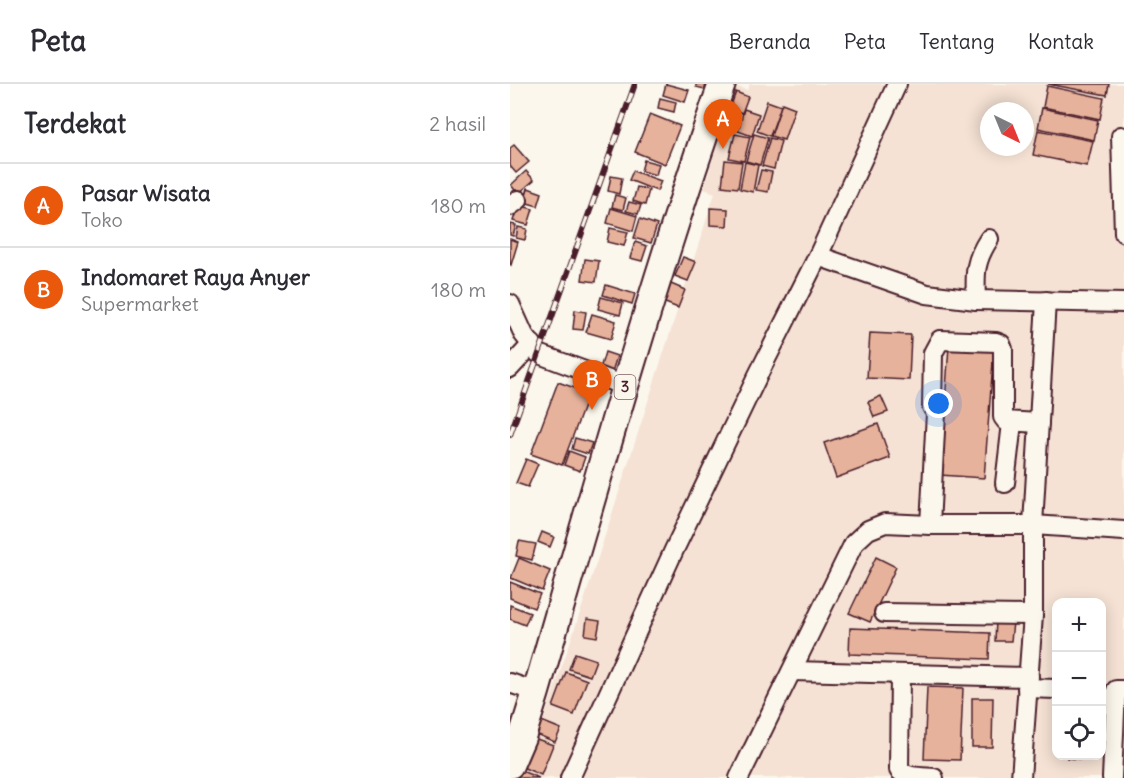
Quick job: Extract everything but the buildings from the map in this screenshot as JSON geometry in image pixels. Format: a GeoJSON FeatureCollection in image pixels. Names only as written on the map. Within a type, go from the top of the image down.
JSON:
{"type":"FeatureCollection","features":[{"type":"Feature","properties":{"kind":"highway","name":"3"},"geometry":{"type":"LineString","coordinates":[[510,765],[522,737],[625,386],[702,140],[722,84]]}},
{"type":"Feature","properties":{"kind":"street"},"geometry":{"type":"LineString","coordinates":[[570,778],[679,540],[818,256],[897,84]]}},
{"type":"Feature","properties":{"kind":"street"},"geometry":{"type":"LineString","coordinates":[[1121,136],[1124,233]]}},
{"type":"Feature","properties":{"kind":"street"},"geometry":{"type":"LineString","coordinates":[[976,300],[975,267],[989,239]]}},
{"type":"Feature","properties":{"kind":"street"},"geometry":{"type":"LineString","coordinates":[[818,256],[927,294],[976,300],[1124,303]]}},
{"type":"Feature","properties":{"kind":"street"},"geometry":{"type":"LineString","coordinates":[[1021,778],[1033,615],[1033,525],[1046,302]]}},
{"type":"Feature","properties":{"kind":"street"},"geometry":{"type":"LineString","coordinates":[[510,304],[518,324],[539,354],[625,386]]}},
{"type":"Feature","properties":{"kind":"street"},"geometry":{"type":"LineString","coordinates":[[930,525],[936,413],[932,407],[933,353],[940,340],[1001,344],[1003,349],[1003,417],[1012,423],[1039,423]]}},
{"type":"Feature","properties":{"kind":"street"},"geometry":{"type":"LineString","coordinates":[[510,368],[531,344]]}},
{"type":"Feature","properties":{"kind":"street"},"geometry":{"type":"LineString","coordinates":[[1005,483],[1012,423]]}},
{"type":"Feature","properties":{"kind":"street"},"geometry":{"type":"LineString","coordinates":[[739,778],[854,543],[868,530],[885,523],[1033,525],[1124,531]]}},
{"type":"Feature","properties":{"kind":"street"},"geometry":{"type":"LineString","coordinates":[[884,613],[1033,615]]}},
{"type":"Feature","properties":{"kind":"street"},"geometry":{"type":"LineString","coordinates":[[792,671],[900,674],[1028,683],[1052,688]]}},
{"type":"Feature","properties":{"kind":"street"},"geometry":{"type":"LineString","coordinates":[[900,674],[899,770],[908,776],[934,778]]}},
{"type":"Feature","properties":{"kind":"street"},"geometry":{"type":"LineString","coordinates":[[510,683],[536,692]]}},
{"type":"Feature","properties":{"kind":"street"},"geometry":{"type":"LineString","coordinates":[[1112,778],[1114,690]]}},
{"type":"Feature","properties":{"kind":"shaded area"},"geometry":{"type":"Polygon","coordinates":[[[750,84],[1124,84],[1124,778],[524,778],[584,601],[715,193],[704,189],[734,86],[748,90],[750,84]],[[736,93],[730,107],[741,112],[746,96],[736,93]]]}},
{"type":"Feature","properties":{"kind":"railway"},"geometry":{"type":"LineString","coordinates":[[510,435],[635,84]]}},
{"type":"Feature","properties":{"kind":"place","name":"Pasar Wisata"},"geometry":{"type":"Point","coordinates":[723,149]}},
{"type":"Feature","properties":{"kind":"place","name":"Indomaret Raya Anyer"},"geometry":{"type":"Point","coordinates":[592,410]}}]}
